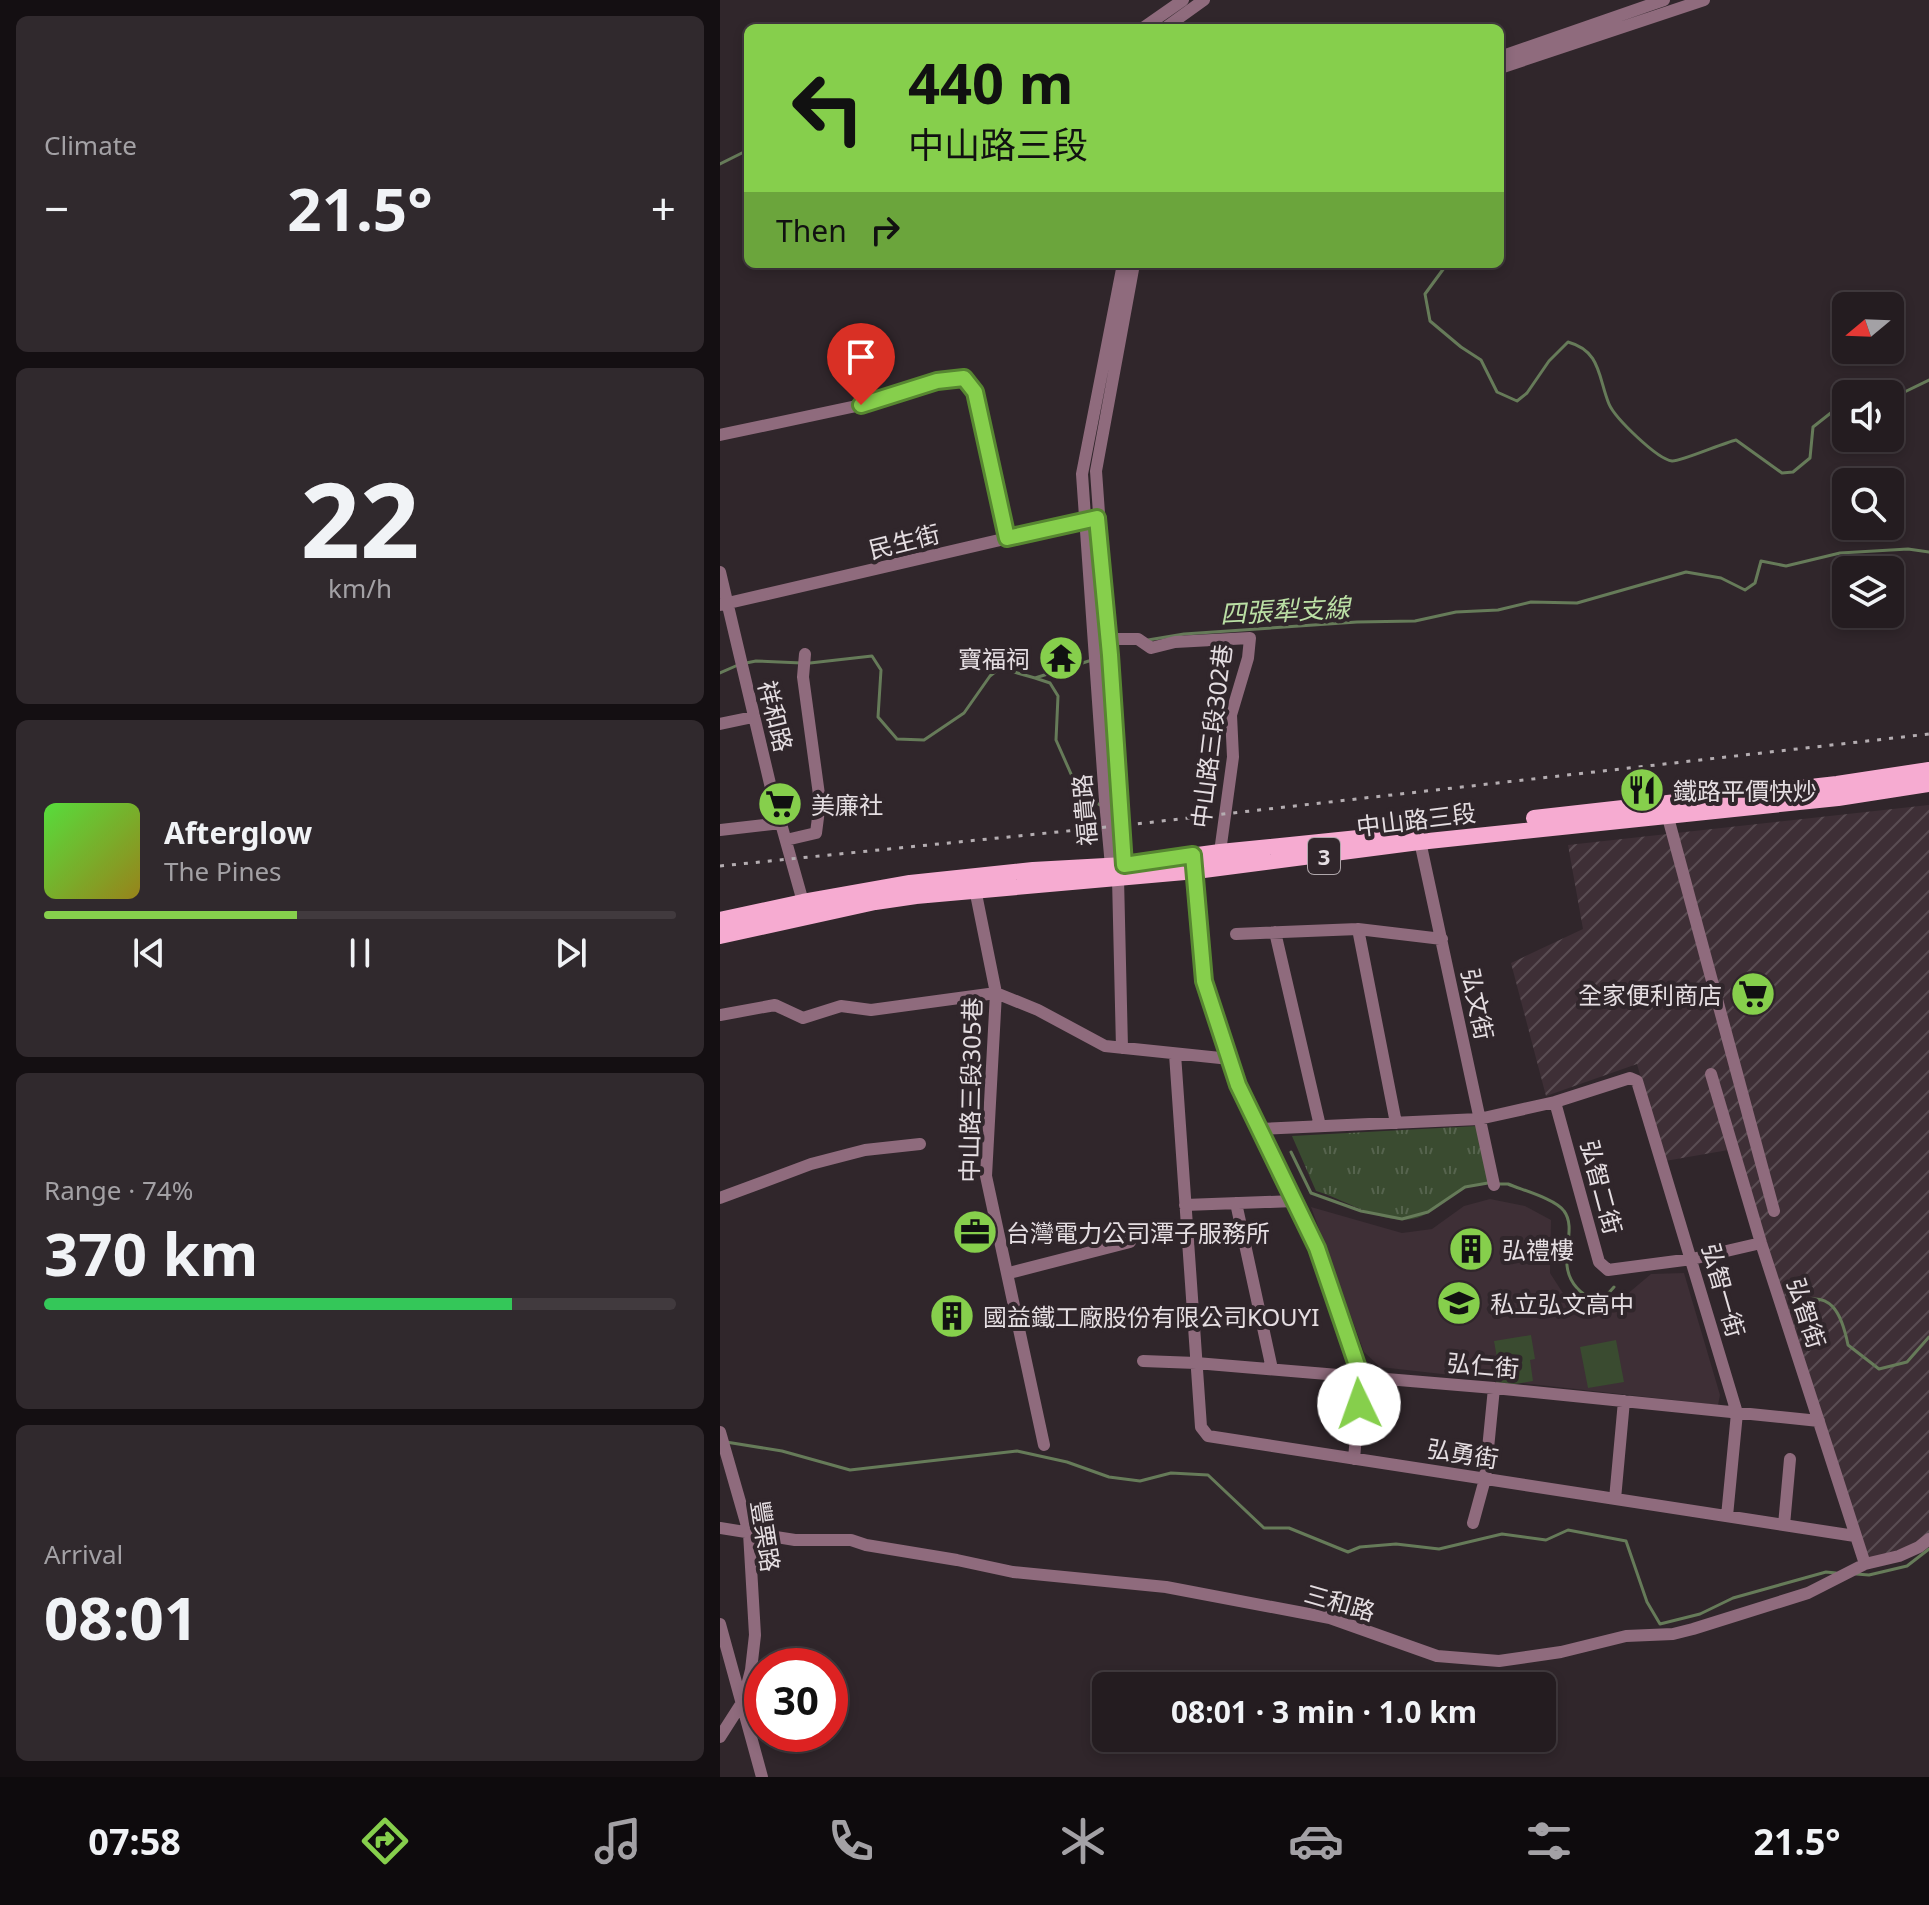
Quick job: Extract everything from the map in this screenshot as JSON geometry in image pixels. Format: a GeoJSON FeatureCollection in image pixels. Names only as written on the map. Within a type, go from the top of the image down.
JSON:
{"type":"FeatureCollection","features":[{"type":"Feature","properties":{"kind":"main road","name":"中山路三段"},"geometry":{"type":"LineString","coordinates":[[1666,810],[1929,770]]}},
{"type":"Feature","properties":{"kind":"main road","name":"中山路三段"},"geometry":{"type":"LineString","coordinates":[[720,936],[805,909],[910,883],[974,884],[1194,863],[1666,810],[1838,798],[1929,784]]}},
{"type":"Feature","properties":{"kind":"main road","name":"中山路三段"},"geometry":{"type":"LineString","coordinates":[[1194,863],[1220,852],[1419,837]]}},
{"type":"Feature","properties":{"kind":"main road","name":"中山路三段"},"geometry":{"type":"LineString","coordinates":[[720,920],[805,909]]}},
{"type":"Feature","properties":{"kind":"street"},"geometry":{"type":"LineString","coordinates":[[1149,24],[1183,0]]}},
{"type":"Feature","properties":{"kind":"street"},"geometry":{"type":"LineString","coordinates":[[1171,24],[1204,0]]}},
{"type":"Feature","properties":{"kind":"street"},"geometry":{"type":"LineString","coordinates":[[1504,56],[1664,0]]}},
{"type":"Feature","properties":{"kind":"street"},"geometry":{"type":"LineString","coordinates":[[1504,67],[1704,0]]}},
{"type":"Feature","properties":{"kind":"street","name":"福貴路"},"geometry":{"type":"LineString","coordinates":[[1118,870],[1109,641],[1082,474],[1122,268]]}},
{"type":"Feature","properties":{"kind":"street","name":"福貴路"},"geometry":{"type":"LineString","coordinates":[[1118,870],[1105,808],[1093,635],[1091,519],[1096,471],[1133,268]]}},
{"type":"Feature","properties":{"kind":"street"},"geometry":{"type":"LineString","coordinates":[[720,435],[861,405],[937,381],[964,378],[975,392],[1007,538]]}},
{"type":"Feature","properties":{"kind":"street","name":"民生街"},"geometry":{"type":"LineString","coordinates":[[724,604],[1091,519]]}},
{"type":"Feature","properties":{"kind":"street","name":"祥和路"},"geometry":{"type":"LineString","coordinates":[[720,572],[724,604],[805,909]]}},
{"type":"Feature","properties":{"kind":"street","name":"中山路三段302巷"},"geometry":{"type":"LineString","coordinates":[[1093,635],[1109,641],[1143,642],[1151,648],[1175,642],[1250,638],[1248,658],[1231,715],[1233,757],[1220,852]]}},
{"type":"Feature","properties":{"kind":"street"},"geometry":{"type":"LineString","coordinates":[[786,840],[816,833],[819,816],[804,665]]}},
{"type":"Feature","properties":{"kind":"street"},"geometry":{"type":"LineString","coordinates":[[720,724],[753,717]]}},
{"type":"Feature","properties":{"kind":"street"},"geometry":{"type":"LineString","coordinates":[[1666,810],[1774,1211]]}},
{"type":"Feature","properties":{"kind":"street"},"geometry":{"type":"LineString","coordinates":[[720,830],[781,823]]}},
{"type":"Feature","properties":{"kind":"street","name":"弘文街"},"geometry":{"type":"LineString","coordinates":[[1419,837],[1494,1185]]}},
{"type":"Feature","properties":{"kind":"street"},"geometry":{"type":"LineString","coordinates":[[1194,863],[1204,981],[1238,1085],[1317,1248],[1361,1377],[1354,1459]]}},
{"type":"Feature","properties":{"kind":"street"},"geometry":{"type":"LineString","coordinates":[[1118,870],[1122,1048]]}},
{"type":"Feature","properties":{"kind":"street","name":"中山路三段305巷"},"geometry":{"type":"LineString","coordinates":[[974,884],[996,993],[986,1176],[1044,1445]]}},
{"type":"Feature","properties":{"kind":"street"},"geometry":{"type":"LineString","coordinates":[[1358,929],[1396,1123]]}},
{"type":"Feature","properties":{"kind":"street"},"geometry":{"type":"LineString","coordinates":[[1236,934],[1358,929],[1442,939]]}},
{"type":"Feature","properties":{"kind":"street"},"geometry":{"type":"LineString","coordinates":[[1275,932],[1320,1126]]}},
{"type":"Feature","properties":{"kind":"street"},"geometry":{"type":"LineString","coordinates":[[720,1015],[775,1005],[803,1018],[841,1006],[871,1010],[996,993],[1038,1010],[1105,1046],[1230,1059]]}},
{"type":"Feature","properties":{"kind":"street","name":"弘勇街"},"geometry":{"type":"LineString","coordinates":[[1175,1054],[1201,1427],[1208,1436],[1855,1536]]}},
{"type":"Feature","properties":{"kind":"street","name":"弘智街"},"geometry":{"type":"LineString","coordinates":[[1711,1074],[1761,1243],[1865,1564]]}},
{"type":"Feature","properties":{"kind":"street","name":"弘智一街"},"geometry":{"type":"LineString","coordinates":[[1555,1102],[1630,1078],[1637,1081],[1737,1413],[1727,1516]]}},
{"type":"Feature","properties":{"kind":"street"},"geometry":{"type":"LineString","coordinates":[[1259,1129],[1479,1119],[1555,1102]]}},
{"type":"Feature","properties":{"kind":"street","name":"弘智二街"},"geometry":{"type":"LineString","coordinates":[[1555,1102],[1599,1262],[1608,1270],[1692,1259],[1761,1243]]}},
{"type":"Feature","properties":{"kind":"street"},"geometry":{"type":"LineString","coordinates":[[720,1198],[811,1164],[865,1150],[920,1144]]}},
{"type":"Feature","properties":{"kind":"street"},"geometry":{"type":"LineString","coordinates":[[1185,1205],[1294,1201]]}},
{"type":"Feature","properties":{"kind":"street"},"geometry":{"type":"LineString","coordinates":[[1236,1203],[1272,1369]]}},
{"type":"Feature","properties":{"kind":"street"},"geometry":{"type":"LineString","coordinates":[[1009,1273],[1130,1242]]}},
{"type":"Feature","properties":{"kind":"street","name":"弘仁街"},"geometry":{"type":"LineString","coordinates":[[1143,1361],[1494,1388],[1819,1421]]}},
{"type":"Feature","properties":{"kind":"street"},"geometry":{"type":"LineString","coordinates":[[1473,1523],[1485,1479],[1494,1388]]}},
{"type":"Feature","properties":{"kind":"street"},"geometry":{"type":"LineString","coordinates":[[1615,1499],[1624,1401]]}},
{"type":"Feature","properties":{"kind":"street","name":"豐栗路"},"geometry":{"type":"LineString","coordinates":[[720,1434],[749,1533],[755,1635],[743,1701],[720,1737]]}},
{"type":"Feature","properties":{"kind":"street"},"geometry":{"type":"LineString","coordinates":[[1784,1525],[1790,1459]]}},
{"type":"Feature","properties":{"kind":"street","name":"三和路"},"geometry":{"type":"LineString","coordinates":[[720,1528],[795,1540],[851,1540],[1013,1572],[1166,1587],[1330,1618],[1437,1656],[1472,1661],[1499,1661],[1561,1652],[1626,1636],[1673,1634],[1808,1593],[1865,1564],[1899,1556],[1929,1539]]}},
{"type":"Feature","properties":{"kind":"street"},"geometry":{"type":"LineString","coordinates":[[720,1624],[762,1777]]}},
{"type":"Feature","properties":{"kind":"shaded area"},"geometry":{"type":"Polygon","coordinates":[[[1929,805],[1929,1534],[1902,1551],[1869,1559],[1734,1149],[1665,1161],[1637,1064],[1546,1096],[1511,963],[1583,929],[1568,845],[1929,805]]]}},
{"type":"Feature","properties":{"kind":"shaded area","name":"私立弘文高中"},"geometry":{"type":"Polygon","coordinates":[[[1490,1199],[1525,1206],[1551,1220],[1550,1273],[1568,1301],[1591,1317],[1606,1312],[1651,1274],[1684,1273],[1720,1395],[1718,1405],[1380,1367],[1364,1352],[1311,1207],[1402,1233],[1432,1229],[1464,1206],[1490,1199]]]}},
{"type":"Feature","properties":{"kind":"green space"},"geometry":{"type":"Polygon","coordinates":[[[1477,1126],[1489,1183],[1467,1188],[1422,1216],[1410,1219],[1383,1217],[1316,1191],[1292,1136],[1477,1126]]]}},
{"type":"Feature","properties":{"kind":"green space"},"geometry":{"type":"Polygon","coordinates":[[[1531,1335],[1535,1359],[1530,1360],[1533,1381],[1497,1387],[1493,1366],[1498,1364],[1494,1341],[1531,1335]]]}},
{"type":"Feature","properties":{"kind":"green space"},"geometry":{"type":"Polygon","coordinates":[[[1616,1340],[1624,1382],[1588,1388],[1580,1347],[1616,1340]]]}},
{"type":"Feature","properties":{"kind":"waterway"},"geometry":{"type":"LineString","coordinates":[[720,164],[744,152]]}},
{"type":"Feature","properties":{"kind":"waterway"},"geometry":{"type":"LineString","coordinates":[[1444,268],[1425,294],[1430,321],[1481,360],[1497,392],[1517,401],[1568,342],[1579,346],[1593,358],[1609,404],[1619,419],[1665,459],[1677,461],[1736,440],[1782,473],[1793,472],[1810,458],[1813,427],[1832,412]]}},
{"type":"Feature","properties":{"kind":"waterway"},"geometry":{"type":"LineString","coordinates":[[1904,392],[1929,380]]}},
{"type":"Feature","properties":{"kind":"waterway","name":"四張犁支線"},"geometry":{"type":"LineString","coordinates":[[1148,640],[1184,634],[1415,621],[1456,612],[1498,610],[1531,602],[1577,603],[1686,572],[1721,578],[1745,590],[1755,583],[1761,561],[1786,566],[1840,553],[1908,549],[1929,552]]}},
{"type":"Feature","properties":{"kind":"waterway","name":"四張犁支線"},"geometry":{"type":"LineString","coordinates":[[810,663],[872,656],[881,670],[878,717],[897,739],[924,740],[964,713],[990,676],[1000,668],[1035,678],[1092,660]]}},
{"type":"Feature","properties":{"kind":"waterway","name":"四張犁支線"},"geometry":{"type":"LineString","coordinates":[[746,663],[802,663]]}},
{"type":"Feature","properties":{"kind":"waterway","name":"四張犁支線"},"geometry":{"type":"LineString","coordinates":[[720,673],[738,665]]}},
{"type":"Feature","properties":{"kind":"waterway"},"geometry":{"type":"LineString","coordinates":[[1035,678],[1050,683],[1058,696],[1056,740],[1079,792],[1100,805]]}},
{"type":"Feature","properties":{"kind":"waterway"},"geometry":{"type":"LineString","coordinates":[[1291,1152],[1311,1193],[1361,1211],[1402,1219],[1428,1212],[1465,1187],[1488,1183]]}},
{"type":"Feature","properties":{"kind":"waterway"},"geometry":{"type":"LineString","coordinates":[[1499,1184],[1508,1184],[1538,1195],[1564,1211],[1569,1228],[1567,1268],[1580,1291],[1590,1297],[1601,1298],[1614,1287]]}},
{"type":"Feature","properties":{"kind":"waterway"},"geometry":{"type":"LineString","coordinates":[[1794,1305],[1807,1300],[1826,1301],[1838,1314],[1848,1345],[1879,1369],[1907,1362],[1929,1337]]}},
{"type":"Feature","properties":{"kind":"waterway"},"geometry":{"type":"LineString","coordinates":[[726,1442],[782,1451],[850,1470],[1017,1451],[1067,1462],[1109,1477],[1140,1481],[1171,1473],[1208,1475],[1264,1528],[1289,1528],[1348,1552],[1360,1547],[1396,1544],[1439,1549],[1502,1534],[1546,1540],[1568,1530],[1626,1541],[1647,1602],[1660,1624],[1700,1614],[1733,1598],[1826,1572],[1836,1573]]}},
{"type":"Feature","properties":{"kind":"waterway"},"geometry":{"type":"LineString","coordinates":[[1856,1574],[1869,1575],[1907,1566],[1929,1549]]}},
{"type":"Feature","properties":{"kind":"railway"},"geometry":{"type":"LineString","coordinates":[[720,866],[1127,825],[1929,734]]}},
{"type":"Feature","properties":{"kind":"place","name":"寶福祠"},"geometry":{"type":"Point","coordinates":[1061,658]}},
{"type":"Feature","properties":{"kind":"place","name":"鐵路平價快炒"},"geometry":{"type":"Point","coordinates":[1642,790]}},
{"type":"Feature","properties":{"kind":"place","name":"美廉社"},"geometry":{"type":"Point","coordinates":[780,804]}},
{"type":"Feature","properties":{"kind":"place","name":"全家便利商店"},"geometry":{"type":"Point","coordinates":[1753,994]}},
{"type":"Feature","properties":{"kind":"place","name":"台灣電力公司潭子服務所"},"geometry":{"type":"Point","coordinates":[975,1232]}},
{"type":"Feature","properties":{"kind":"place","name":"弘禮樓"},"geometry":{"type":"Point","coordinates":[1471,1249]}},
{"type":"Feature","properties":{"kind":"place","name":"私立弘文高中"},"geometry":{"type":"Point","coordinates":[1459,1303]}},
{"type":"Feature","properties":{"kind":"place","name":"國益鐵工廠股份有限公司KOUYI"},"geometry":{"type":"Point","coordinates":[952,1316]}},
{"type":"Feature","properties":{"kind":"route"},"geometry":{"type":"LineString","coordinates":[[861,405],[937,381],[964,378],[975,392],[1007,538],[1097,518],[1124,865],[1193,855],[1204,981],[1238,1085],[1317,1248],[1361,1377],[1359,1404]]}}]}
